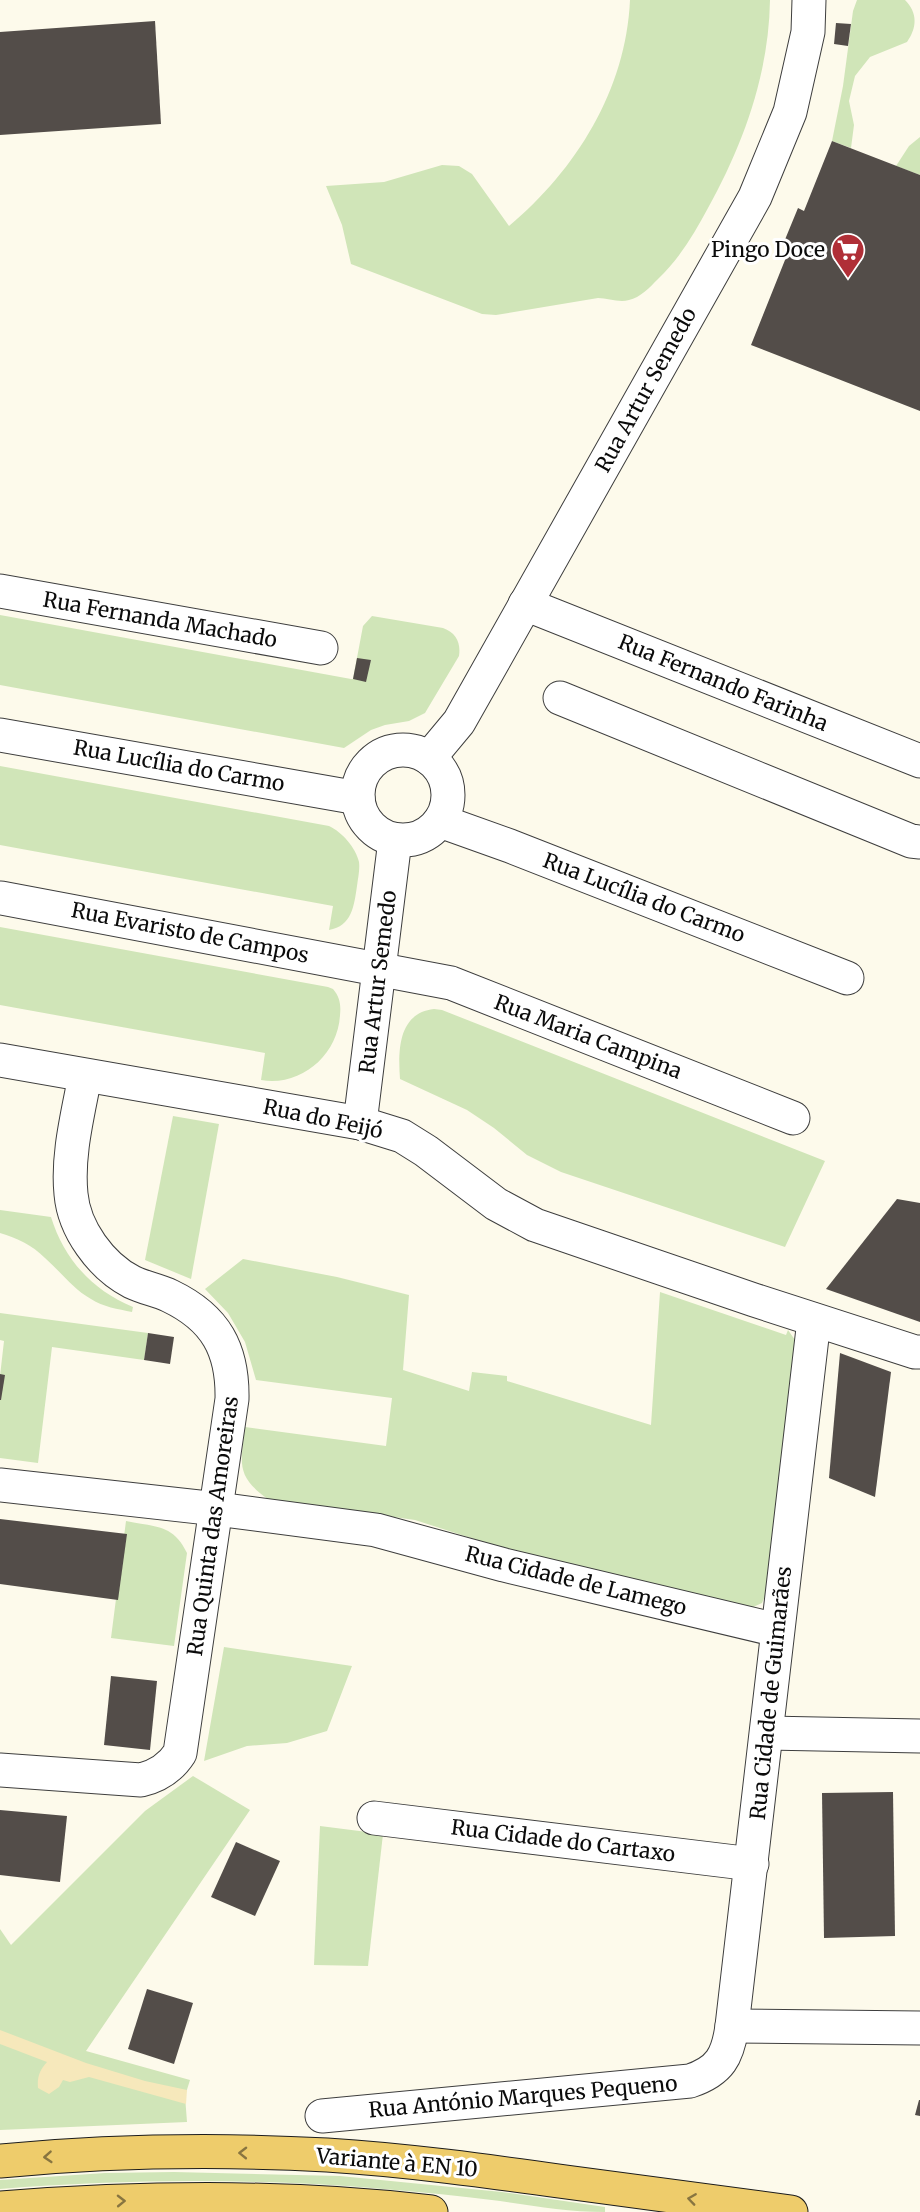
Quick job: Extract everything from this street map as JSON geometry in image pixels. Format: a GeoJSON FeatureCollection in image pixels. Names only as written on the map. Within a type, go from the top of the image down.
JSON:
{"type":"FeatureCollection","features":[{"type":"Feature","properties":{"kind":"main road","name":"Variante à EN 10"},"geometry":{"type":"LineString","coordinates":[[0,2161],[77,2155],[186,2152],[326,2155],[499,2173],[791,2212]]}},
{"type":"Feature","properties":{"kind":"main road"},"geometry":{"type":"LineString","coordinates":[[0,2208],[116,2200],[253,2200],[431,2212]]}},
{"type":"Feature","properties":{"kind":"street","name":"Rua Artur Semedo"},"geometry":{"type":"LineString","coordinates":[[429,758],[459,722],[755,197],[790,112],[808,32],[809,0]]}},
{"type":"Feature","properties":{"kind":"street","name":"Rua Fernanda Machado"},"geometry":{"type":"LineString","coordinates":[[0,591],[321,648]]}},
{"type":"Feature","properties":{"kind":"street","name":"Rua Fernando Farinha"},"geometry":{"type":"LineString","coordinates":[[525,604],[920,761]]}},
{"type":"Feature","properties":{"kind":"street"},"geometry":{"type":"LineString","coordinates":[[560,698],[911,841],[920,842]]}},
{"type":"Feature","properties":{"kind":"street","name":"Rua Lucília do Carmo"},"geometry":{"type":"LineString","coordinates":[[0,735],[358,798]]}},
{"type":"Feature","properties":{"kind":"street"},"geometry":{"type":"LineString","coordinates":[[400,750],[420,753],[429,758],[442,773],[446,782],[447,802],[440,821],[416,838],[395,840],[376,832],[359,808],[358,788],[366,769],[380,756],[400,750]]}},
{"type":"Feature","properties":{"kind":"street","name":"Rua Lucília do Carmo"},"geometry":{"type":"LineString","coordinates":[[440,821],[521,850],[847,978]]}},
{"type":"Feature","properties":{"kind":"street","name":"Rua Artur Semedo"},"geometry":{"type":"LineString","coordinates":[[360,1123],[395,840]]}},
{"type":"Feature","properties":{"kind":"street","name":"Rua Evaristo de Campos"},"geometry":{"type":"LineString","coordinates":[[1,898],[380,969]]}},
{"type":"Feature","properties":{"kind":"street","name":"Rua Maria Campina"},"geometry":{"type":"LineString","coordinates":[[380,969],[451,983],[793,1118]]}},
{"type":"Feature","properties":{"kind":"street","name":"Rua do Feijó"},"geometry":{"type":"LineString","coordinates":[[0,1060],[360,1123],[410,1141],[496,1204],[535,1225],[814,1320],[920,1352]]}},
{"type":"Feature","properties":{"kind":"street","name":"Rua Quinta das Amoreiras"},"geometry":{"type":"LineString","coordinates":[[0,1770],[141,1780],[161,1773],[176,1760],[182,1744],[232,1399],[232,1374],[226,1353],[215,1332],[203,1317],[169,1295],[130,1281],[113,1270],[86,1238],[76,1218],[71,1196],[71,1156],[85,1076]]}},
{"type":"Feature","properties":{"kind":"street","name":"Rua Cidade de Guimarães"},"geometry":{"type":"LineString","coordinates":[[719,2064],[729,2047],[732,2026],[814,1320]]}},
{"type":"Feature","properties":{"kind":"street","name":"Rua Cidade de Lamego"},"geometry":{"type":"LineString","coordinates":[[0,1485],[217,1509],[376,1530],[504,1565],[777,1630]]}},
{"type":"Feature","properties":{"kind":"street"},"geometry":{"type":"LineString","coordinates":[[767,1733],[920,1736]]}},
{"type":"Feature","properties":{"kind":"street","name":"Rua Cidade do Cartaxo"},"geometry":{"type":"LineString","coordinates":[[374,1818],[752,1864]]}},
{"type":"Feature","properties":{"kind":"street"},"geometry":{"type":"LineString","coordinates":[[732,2026],[920,2028]]}},
{"type":"Feature","properties":{"kind":"street","name":"Rua António Marques Pequeno"},"geometry":{"type":"LineString","coordinates":[[322,2116],[690,2081],[705,2076],[719,2064]]}},
{"type":"Feature","properties":{"kind":"green space"},"geometry":{"type":"Polygon","coordinates":[[[630,0],[770,0],[765,55],[743,134],[721,184],[686,245],[673,263],[648,289],[637,297],[625,301],[598,298],[496,315],[482,314],[351,264],[342,225],[326,186],[384,182],[442,165],[459,166],[472,174],[509,226],[533,204],[576,154],[608,96],[619,65],[630,0]]]}},
{"type":"Feature","properties":{"kind":"green space"},"geometry":{"type":"Polygon","coordinates":[[[857,0],[905,0],[912,10],[915,21],[907,42],[870,57],[855,76],[849,101],[854,125],[851,148],[832,141],[843,86],[853,11],[857,0]]]}},
{"type":"Feature","properties":{"kind":"green space"},"geometry":{"type":"Polygon","coordinates":[[[920,137],[920,175],[896,166],[909,146],[920,137]]]}},
{"type":"Feature","properties":{"kind":"green space"},"geometry":{"type":"Polygon","coordinates":[[[0,615],[351,679],[353,679],[363,626],[372,616],[448,630],[457,639],[459,656],[425,713],[409,721],[371,730],[344,748],[0,685],[0,615]]]}},
{"type":"Feature","properties":{"kind":"green space"},"geometry":{"type":"Polygon","coordinates":[[[0,766],[329,826],[348,841],[359,862],[353,908],[343,924],[329,930],[333,906],[0,845],[0,766]]]}},
{"type":"Feature","properties":{"kind":"green space"},"geometry":{"type":"Polygon","coordinates":[[[0,927],[328,987],[333,989],[340,1001],[338,1030],[325,1055],[303,1073],[276,1081],[261,1080],[265,1053],[0,1005],[0,927]]]}},
{"type":"Feature","properties":{"kind":"green space"},"geometry":{"type":"Polygon","coordinates":[[[442,1010],[825,1161],[785,1247],[561,1172],[527,1155],[494,1128],[467,1110],[400,1079],[400,1046],[407,1026],[422,1012],[442,1010]]]}},
{"type":"Feature","properties":{"kind":"green space"},"geometry":{"type":"Polygon","coordinates":[[[173,1116],[219,1124],[191,1279],[145,1260],[173,1116]]]}},
{"type":"Feature","properties":{"kind":"green space"},"geometry":{"type":"Polygon","coordinates":[[[0,1210],[51,1217],[64,1246],[82,1271],[105,1292],[133,1307],[132,1312],[96,1302],[73,1285],[35,1249],[0,1233],[0,1210]]]}},
{"type":"Feature","properties":{"kind":"green space"},"geometry":{"type":"Polygon","coordinates":[[[243,1259],[337,1277],[409,1295],[403,1370],[469,1391],[472,1372],[507,1376],[507,1381],[651,1425],[660,1292],[786,1335],[788,1330],[795,1340],[765,1596],[762,1603],[751,1608],[502,1548],[415,1520],[268,1499],[257,1491],[245,1476],[242,1450],[245,1427],[386,1446],[392,1398],[256,1380],[245,1342],[228,1313],[205,1289],[243,1259]]]}},
{"type":"Feature","properties":{"kind":"green space"},"geometry":{"type":"Polygon","coordinates":[[[0,1313],[148,1333],[144,1360],[52,1347],[38,1463],[0,1458],[0,1376],[4,1341],[0,1340],[0,1313]]]}},
{"type":"Feature","properties":{"kind":"green space"},"geometry":{"type":"Polygon","coordinates":[[[126,1521],[162,1528],[176,1537],[187,1553],[174,1646],[111,1638],[126,1521]]]}},
{"type":"Feature","properties":{"kind":"green space"},"geometry":{"type":"Polygon","coordinates":[[[224,1647],[352,1666],[327,1731],[287,1743],[247,1746],[204,1761],[224,1647]]]}},
{"type":"Feature","properties":{"kind":"green space"},"geometry":{"type":"Polygon","coordinates":[[[193,1776],[250,1810],[86,2051],[190,2080],[185,2096],[187,2122],[0,2130],[0,1929],[11,1945],[145,1811],[193,1776]]]}},
{"type":"Feature","properties":{"kind":"green space"},"geometry":{"type":"Polygon","coordinates":[[[320,1826],[383,1834],[368,1966],[314,1965],[320,1826]]]}},
{"type":"Feature","properties":{"kind":"green space"},"geometry":{"type":"Polygon","coordinates":[[[174,2172],[340,2176],[502,2192],[605,2207],[605,2212],[565,2210],[412,2191],[287,2183],[192,2181],[96,2183],[0,2189],[0,2180],[105,2173],[174,2172]]]}},
{"type":"Feature","properties":{"kind":"sand"},"geometry":{"type":"Polygon","coordinates":[[[0,2030],[86,2063],[145,2081],[187,2090],[186,2104],[89,2077],[70,2082],[63,2080],[59,2087],[49,2094],[38,2088],[42,2068],[47,2062],[0,2044],[0,2030]]]}},
{"type":"Feature","properties":{"kind":"building"},"geometry":{"type":"Polygon","coordinates":[[[155,21],[161,124],[0,135],[0,32],[155,21]]]}},
{"type":"Feature","properties":{"kind":"building"},"geometry":{"type":"Polygon","coordinates":[[[836,23],[851,24],[848,46],[834,44],[836,23]]]}},
{"type":"Feature","properties":{"kind":"building","name":"Pingo Doce"},"geometry":{"type":"Polygon","coordinates":[[[832,141],[920,175],[920,411],[751,345],[791,245],[784,242],[798,208],[804,211],[832,141]]]}},
{"type":"Feature","properties":{"kind":"building"},"geometry":{"type":"Polygon","coordinates":[[[357,658],[371,660],[366,682],[353,679],[357,658]]]}},
{"type":"Feature","properties":{"kind":"building"},"geometry":{"type":"Polygon","coordinates":[[[897,1199],[920,1203],[920,1322],[826,1289],[897,1199]]]}},
{"type":"Feature","properties":{"kind":"building"},"geometry":{"type":"Polygon","coordinates":[[[148,1333],[174,1337],[170,1364],[144,1360],[148,1333]]]}},
{"type":"Feature","properties":{"kind":"building"},"geometry":{"type":"Polygon","coordinates":[[[840,1353],[891,1372],[875,1497],[829,1478],[840,1353]]]}},
{"type":"Feature","properties":{"kind":"building"},"geometry":{"type":"Polygon","coordinates":[[[0,1374],[5,1375],[1,1400],[0,1400],[0,1374]]]}},
{"type":"Feature","properties":{"kind":"building"},"geometry":{"type":"Polygon","coordinates":[[[0,1519],[127,1534],[118,1600],[0,1584],[0,1519]]]}},
{"type":"Feature","properties":{"kind":"building"},"geometry":{"type":"Polygon","coordinates":[[[111,1676],[157,1681],[150,1750],[104,1745],[111,1676]]]}},
{"type":"Feature","properties":{"kind":"building"},"geometry":{"type":"Polygon","coordinates":[[[893,1792],[895,1936],[824,1938],[822,1793],[893,1792]]]}},
{"type":"Feature","properties":{"kind":"building"},"geometry":{"type":"Polygon","coordinates":[[[0,1810],[67,1816],[60,1882],[0,1875],[0,1810]]]}},
{"type":"Feature","properties":{"kind":"building"},"geometry":{"type":"Polygon","coordinates":[[[236,1842],[280,1861],[255,1916],[211,1897],[236,1842]]]}},
{"type":"Feature","properties":{"kind":"building"},"geometry":{"type":"Polygon","coordinates":[[[147,1989],[193,2003],[174,2064],[128,2049],[147,1989]]]}},
{"type":"Feature","properties":{"kind":"building"},"geometry":{"type":"Polygon","coordinates":[[[920,2100],[920,2116],[915,2115],[920,2100]]]}},
{"type":"Feature","properties":{"kind":"place","name":"Pingo Doce"},"geometry":{"type":"Point","coordinates":[848,279]}}]}
